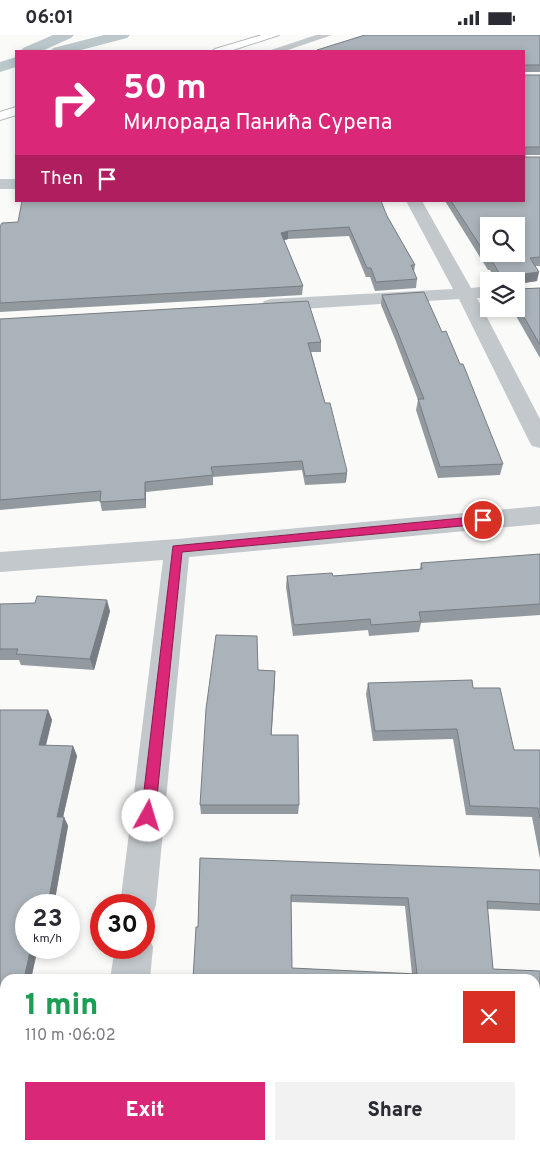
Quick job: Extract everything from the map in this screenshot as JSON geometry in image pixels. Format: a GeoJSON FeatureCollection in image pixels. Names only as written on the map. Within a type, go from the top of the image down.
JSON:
{"type":"FeatureCollection","features":[{"type":"Feature","properties":{"kind":"main road"},"geometry":{"type":"LineString","coordinates":[[222,50],[274,35]]}},
{"type":"Feature","properties":{"kind":"main road"},"geometry":{"type":"LineString","coordinates":[[0,116],[15,111]]}},
{"type":"Feature","properties":{"kind":"street"},"geometry":{"type":"LineString","coordinates":[[277,50],[327,35]]}},
{"type":"Feature","properties":{"kind":"street"},"geometry":{"type":"LineString","coordinates":[[0,184],[15,183]]}},
{"type":"Feature","properties":{"kind":"street"},"geometry":{"type":"LineString","coordinates":[[415,202],[465,293],[540,441]]}},
{"type":"Feature","properties":{"kind":"street"},"geometry":{"type":"LineString","coordinates":[[258,305],[480,292]]}},
{"type":"Feature","properties":{"kind":"street"},"geometry":{"type":"LineString","coordinates":[[0,562],[177,549],[540,515]]}},
{"type":"Feature","properties":{"kind":"street"},"geometry":{"type":"LineString","coordinates":[[139,894],[177,549]]}},
{"type":"Feature","properties":{"kind":"street"},"geometry":{"type":"LineString","coordinates":[[131,974],[132,959]]}},
{"type":"Feature","properties":{"kind":"building"},"geometry":{"type":"Polygon","coordinates":[[[365,35],[540,35],[540,65],[525,65],[525,50],[317,50],[365,35]]]}},
{"type":"Feature","properties":{"kind":"building"},"geometry":{"type":"Polygon","coordinates":[[[525,75],[540,75],[540,147],[525,147],[525,75]]]}},
{"type":"Feature","properties":{"kind":"building"},"geometry":{"type":"Polygon","coordinates":[[[525,157],[540,157],[540,257],[530,258],[539,272],[525,274],[525,272],[499,272],[493,262],[525,262],[525,217],[480,217],[480,246],[452,202],[525,202],[525,157]]]}},
{"type":"Feature","properties":{"kind":"building"},"geometry":{"type":"Polygon","coordinates":[[[22,202],[381,202],[387,216],[415,265],[411,265],[417,279],[376,282],[371,268],[367,268],[349,227],[281,233],[303,286],[0,303],[0,226],[2,223],[18,222],[22,202]]]}},
{"type":"Feature","properties":{"kind":"building"},"geometry":{"type":"Polygon","coordinates":[[[540,288],[540,345],[524,317],[525,289],[540,288]]]}},
{"type":"Feature","properties":{"kind":"building"},"geometry":{"type":"Polygon","coordinates":[[[424,292],[442,332],[446,331],[460,364],[463,364],[503,464],[440,467],[418,399],[424,399],[382,295],[424,292]]]}},
{"type":"Feature","properties":{"kind":"building"},"geometry":{"type":"Polygon","coordinates":[[[308,301],[321,342],[308,343],[325,403],[330,403],[346,473],[305,476],[302,461],[211,467],[213,475],[145,482],[145,499],[100,502],[101,491],[0,500],[0,319],[308,301]]]}},
{"type":"Feature","properties":{"kind":"building"},"geometry":{"type":"Polygon","coordinates":[[[540,554],[540,604],[419,612],[421,621],[371,625],[370,619],[294,625],[287,576],[332,573],[333,576],[422,569],[421,563],[540,554]]]}},
{"type":"Feature","properties":{"kind":"building"},"geometry":{"type":"Polygon","coordinates":[[[37,596],[107,600],[90,659],[16,654],[18,649],[0,649],[0,604],[35,603],[37,596]]]}},
{"type":"Feature","properties":{"kind":"building"},"geometry":{"type":"Polygon","coordinates":[[[216,635],[257,636],[258,670],[275,671],[271,735],[298,735],[299,805],[200,805],[206,709],[216,635]]]}},
{"type":"Feature","properties":{"kind":"building"},"geometry":{"type":"Polygon","coordinates":[[[472,680],[473,688],[500,688],[514,750],[540,750],[540,818],[538,808],[470,806],[457,729],[375,731],[368,683],[472,680]]]}},
{"type":"Feature","properties":{"kind":"building"},"geometry":{"type":"Polygon","coordinates":[[[0,710],[48,710],[39,745],[73,746],[57,817],[64,817],[50,894],[15,894],[15,959],[28,959],[25,974],[0,974],[0,710]]]}},
{"type":"Feature","properties":{"kind":"building"},"geometry":{"type":"Polygon","coordinates":[[[200,858],[540,870],[540,904],[487,901],[493,969],[540,971],[540,974],[417,974],[193,974],[196,927],[198,927],[200,858]],[[291,895],[292,968],[417,974],[408,898],[291,895]]]}},
{"type":"Feature","properties":{"kind":"waterway"},"geometry":{"type":"LineString","coordinates":[[31,50],[66,35]]}},
{"type":"Feature","properties":{"kind":"waterway"},"geometry":{"type":"LineString","coordinates":[[63,50],[122,35]]}},
{"type":"Feature","properties":{"kind":"waterway"},"geometry":{"type":"LineString","coordinates":[[0,67],[15,62]]}},
{"type":"Feature","properties":{"kind":"route"},"geometry":{"type":"LineString","coordinates":[[148,816],[177,549],[483,520]]}}]}
